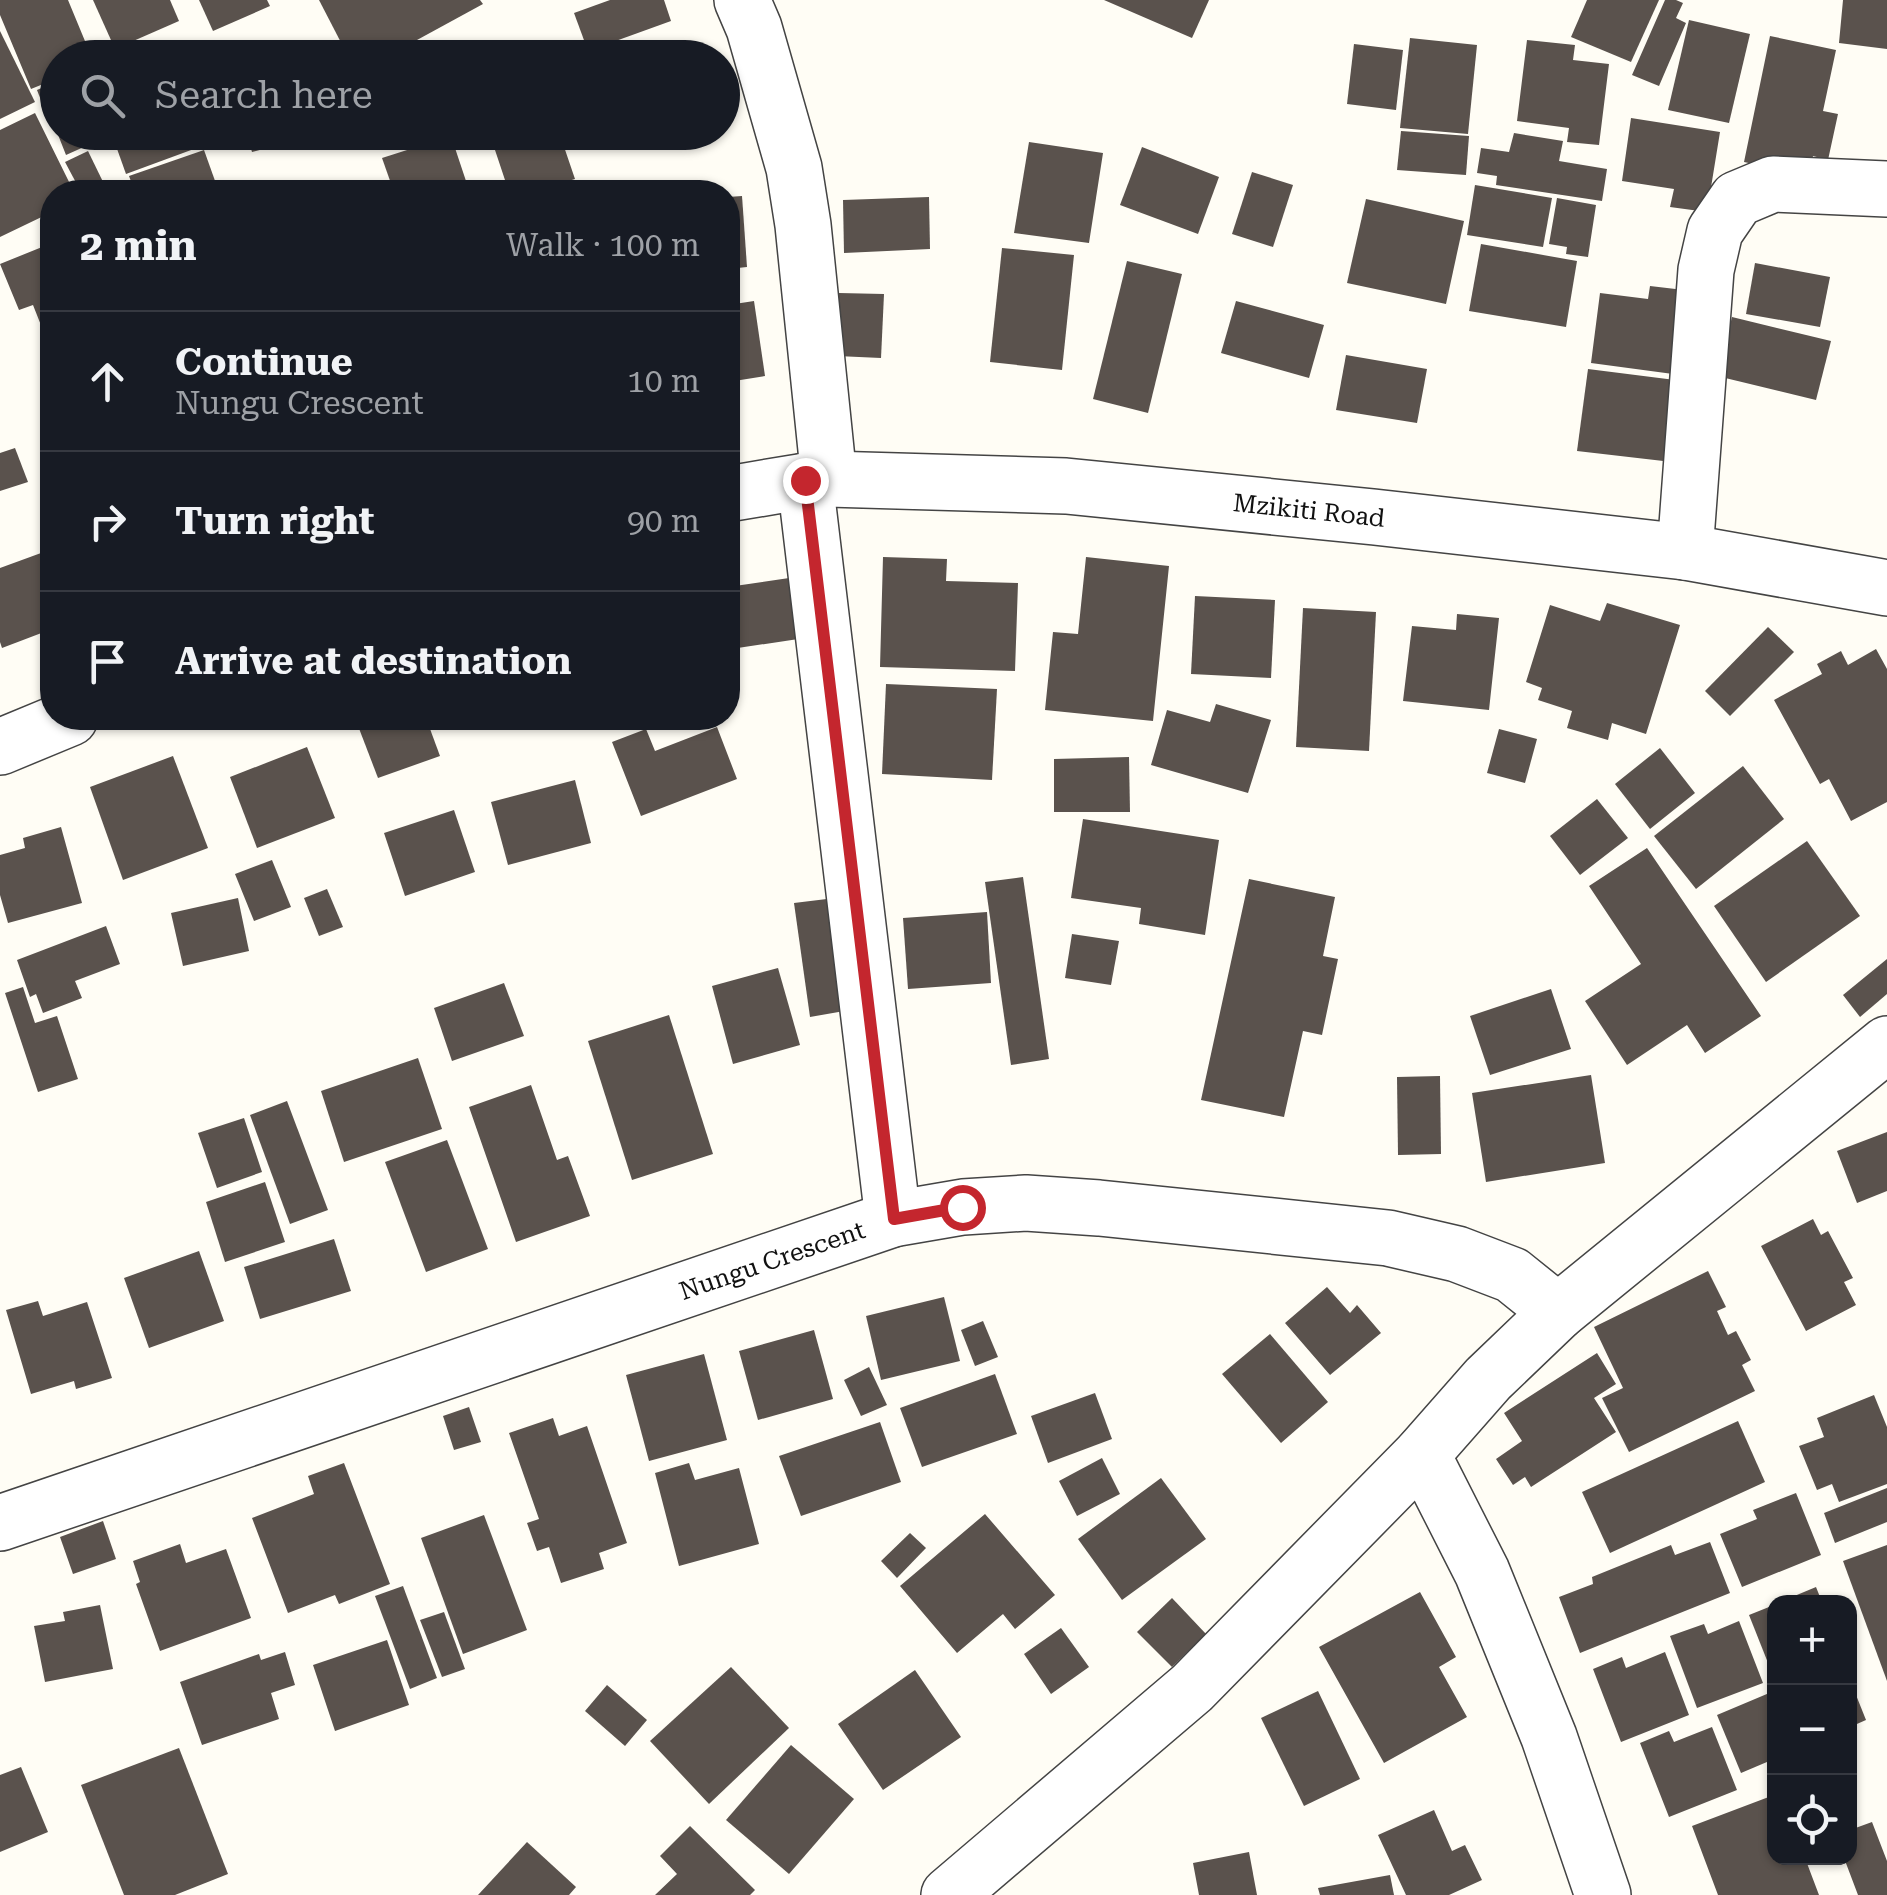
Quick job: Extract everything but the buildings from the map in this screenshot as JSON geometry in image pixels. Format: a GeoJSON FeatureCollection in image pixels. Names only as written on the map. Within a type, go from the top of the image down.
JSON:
{"type":"FeatureCollection","features":[{"type":"Feature","properties":{"kind":"street"},"geometry":{"type":"LineString","coordinates":[[742,0],[754,28],[794,168],[803,225],[817,480],[894,1219]]}},
{"type":"Feature","properties":{"kind":"street"},"geometry":{"type":"LineString","coordinates":[[1686,552],[1706,270],[1715,230],[1737,199],[1773,184],[1887,189]]}},
{"type":"Feature","properties":{"kind":"street","name":"Mzikiti Road"},"geometry":{"type":"LineString","coordinates":[[740,492],[817,480],[1066,486],[1686,552],[1887,588]]}},
{"type":"Feature","properties":{"kind":"street"},"geometry":{"type":"LineString","coordinates":[[0,746],[40,730]]}},
{"type":"Feature","properties":{"kind":"street"},"geometry":{"type":"LineString","coordinates":[[949,1895],[1005,1873],[1192,1688],[1422,1454],[1488,1379],[1558,1312],[1887,1044]]}},
{"type":"Feature","properties":{"kind":"street","name":"Nungu Crescent"},"geometry":{"type":"LineString","coordinates":[[0,1523],[894,1219],[962,1207],[1026,1203],[1388,1238],[1457,1254],[1512,1275],[1558,1312]]}},
{"type":"Feature","properties":{"kind":"street"},"geometry":{"type":"LineString","coordinates":[[1422,1454],[1490,1590],[1549,1737],[1603,1895]]}},
{"type":"Feature","properties":{"kind":"route"},"geometry":{"type":"LineString","coordinates":[[805,480],[894,1219],[962,1207]]}}]}
